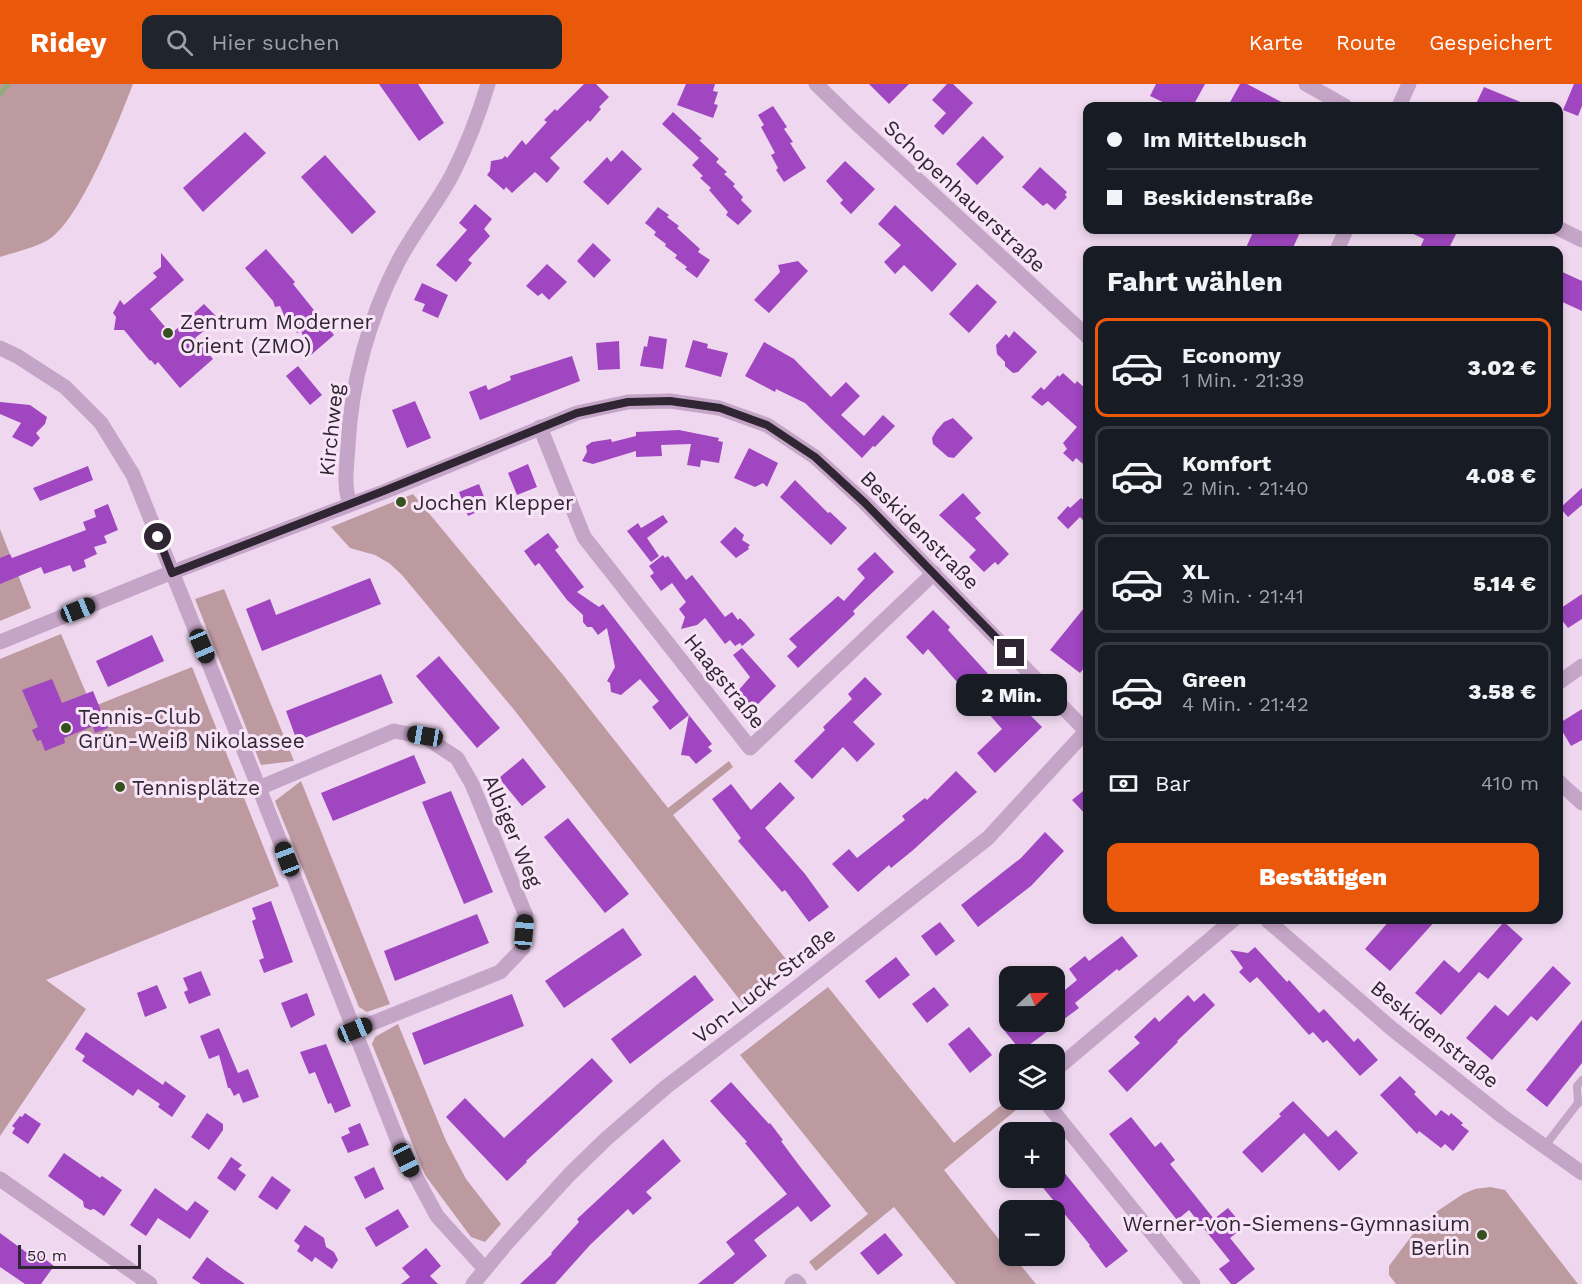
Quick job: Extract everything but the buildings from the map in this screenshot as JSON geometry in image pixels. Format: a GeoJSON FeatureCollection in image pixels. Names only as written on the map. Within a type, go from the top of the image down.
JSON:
{"type":"FeatureCollection","features":[{"type":"Feature","properties":{"kind":"street","name":"Kirchweg"},"geometry":{"type":"LineString","coordinates":[[0,642],[350,504],[346,492],[349,433],[355,387],[366,344],[398,261],[453,173],[488,84]]}},
{"type":"Feature","properties":{"kind":"street","name":"Schopenhauerstraße"},"geometry":{"type":"LineString","coordinates":[[816,84],[1083,332]]}},
{"type":"Feature","properties":{"kind":"street"},"geometry":{"type":"LineString","coordinates":[[1306,84],[1338,102]]}},
{"type":"Feature","properties":{"kind":"street"},"geometry":{"type":"LineString","coordinates":[[1401,102],[1409,84]]}},
{"type":"Feature","properties":{"kind":"street"},"geometry":{"type":"LineString","coordinates":[[1563,230],[1582,240]]}},
{"type":"Feature","properties":{"kind":"street"},"geometry":{"type":"LineString","coordinates":[[0,348],[17,356],[65,387],[101,423],[133,475],[401,1149],[437,1215],[485,1269]]}},
{"type":"Feature","properties":{"kind":"street","name":"Beskidenstraße"},"geometry":{"type":"LineString","coordinates":[[350,504],[577,413],[628,402],[670,401],[720,408],[767,425],[823,464],[865,503],[1083,727]]}},
{"type":"Feature","properties":{"kind":"street","name":"Haagstraße"},"geometry":{"type":"LineString","coordinates":[[540,427],[584,537],[750,748],[934,573]]}},
{"type":"Feature","properties":{"kind":"street"},"geometry":{"type":"LineString","coordinates":[[1563,679],[1582,666]]}},
{"type":"Feature","properties":{"kind":"street","name":"Albiger Weg"},"geometry":{"type":"LineString","coordinates":[[259,788],[394,732],[425,736],[457,758],[472,784],[526,916],[523,948],[500,972],[355,1030]]}},
{"type":"Feature","properties":{"kind":"street","name":"Von-Luck-Straße"},"geometry":{"type":"LineString","coordinates":[[473,1284],[569,1175],[606,1140],[666,1087],[988,838],[1083,735]]}},
{"type":"Feature","properties":{"kind":"street"},"geometry":{"type":"LineString","coordinates":[[1563,786],[1582,803]]}},
{"type":"Feature","properties":{"kind":"street"},"geometry":{"type":"LineString","coordinates":[[1065,1062],[1228,924]]}},
{"type":"Feature","properties":{"kind":"street","name":"Beskidenstraße"},"geometry":{"type":"LineString","coordinates":[[1272,924],[1391,1028],[1544,1147],[1582,1173]]}},
{"type":"Feature","properties":{"kind":"street"},"geometry":{"type":"LineString","coordinates":[[1052,1110],[1193,1284]]}},
{"type":"Feature","properties":{"kind":"street"},"geometry":{"type":"LineString","coordinates":[[0,1179],[150,1284]]}},
{"type":"Feature","properties":{"kind":"street"},"geometry":{"type":"LineString","coordinates":[[792,1284],[796,1281],[799,1284]]}},
{"type":"Feature","properties":{"kind":"lane"},"geometry":{"type":"LineString","coordinates":[[1544,1147],[1580,1102],[1577,1086],[1582,1080]]}},
{"type":"Feature","properties":{"kind":"shaded area"},"geometry":{"type":"Polygon","coordinates":[[[0,84],[133,84],[97,168],[73,213],[48,240],[31,248],[0,257],[0,84]]]}},
{"type":"Feature","properties":{"kind":"shaded area"},"geometry":{"type":"Polygon","coordinates":[[[413,494],[563,675],[668,808],[729,761],[733,767],[673,815],[792,967],[743,1004],[515,711],[402,575],[389,563],[375,555],[350,548],[331,527],[413,494]]]}},
{"type":"Feature","properties":{"kind":"shaded area"},"geometry":{"type":"Polygon","coordinates":[[[0,529],[31,608],[0,621],[0,529]]]}},
{"type":"Feature","properties":{"kind":"shaded area"},"geometry":{"type":"Polygon","coordinates":[[[224,589],[294,761],[261,765],[195,599],[224,589]]]}},
{"type":"Feature","properties":{"kind":"shaded area","name":"Tennisplätze"},"geometry":{"type":"Polygon","coordinates":[[[61,634],[92,707],[192,667],[279,886],[46,980],[86,1009],[0,1136],[0,659],[61,634]]]}},
{"type":"Feature","properties":{"kind":"shaded area"},"geometry":{"type":"Polygon","coordinates":[[[301,781],[390,1004],[367,1012],[359,1007],[275,801],[301,781]]]}},
{"type":"Feature","properties":{"kind":"shaded area"},"geometry":{"type":"Polygon","coordinates":[[[828,987],[954,1143],[999,1107],[999,1110],[1016,1110],[944,1170],[999,1239],[999,1266],[1021,1266],[1036,1284],[956,1284],[894,1207],[816,1271],[809,1262],[868,1214],[740,1055],[828,987]]]}},
{"type":"Feature","properties":{"kind":"shaded area"},"geometry":{"type":"Polygon","coordinates":[[[398,1024],[446,1141],[466,1179],[501,1224],[485,1242],[471,1237],[425,1175],[372,1044],[375,1037],[398,1024]]]}},
{"type":"Feature","properties":{"kind":"shaded area"},"geometry":{"type":"Polygon","coordinates":[[[1490,1187],[1505,1190],[1578,1284],[1396,1284],[1389,1275],[1389,1266],[1416,1230],[1436,1212],[1463,1194],[1475,1189],[1490,1187]]]}},
{"type":"Feature","properties":{"kind":"waterway"},"geometry":{"type":"LineString","coordinates":[[0,94],[8,84]]}},
{"type":"Feature","properties":{"kind":"place","name":"Zentrum Moderner Orient (ZMO)"},"geometry":{"type":"Point","coordinates":[168,333]}},
{"type":"Feature","properties":{"kind":"place","name":"Jochen Klepper"},"geometry":{"type":"Point","coordinates":[401,502]}},
{"type":"Feature","properties":{"kind":"place","name":"Tennis-Club Grün-Weiß Nikolassee"},"geometry":{"type":"Point","coordinates":[66,728]}},
{"type":"Feature","properties":{"kind":"place","name":"Tennisplätze"},"geometry":{"type":"Point","coordinates":[120,787]}},
{"type":"Feature","properties":{"kind":"place","name":"Werner-von-Siemens-Gymnasium Berlin"},"geometry":{"type":"Point","coordinates":[1482,1235]}},
{"type":"Feature","properties":{"kind":"route"},"geometry":{"type":"LineString","coordinates":[[158,537],[172,573],[577,413],[628,402],[670,401],[720,408],[767,425],[815,457],[865,503],[1011,653]]}}]}
